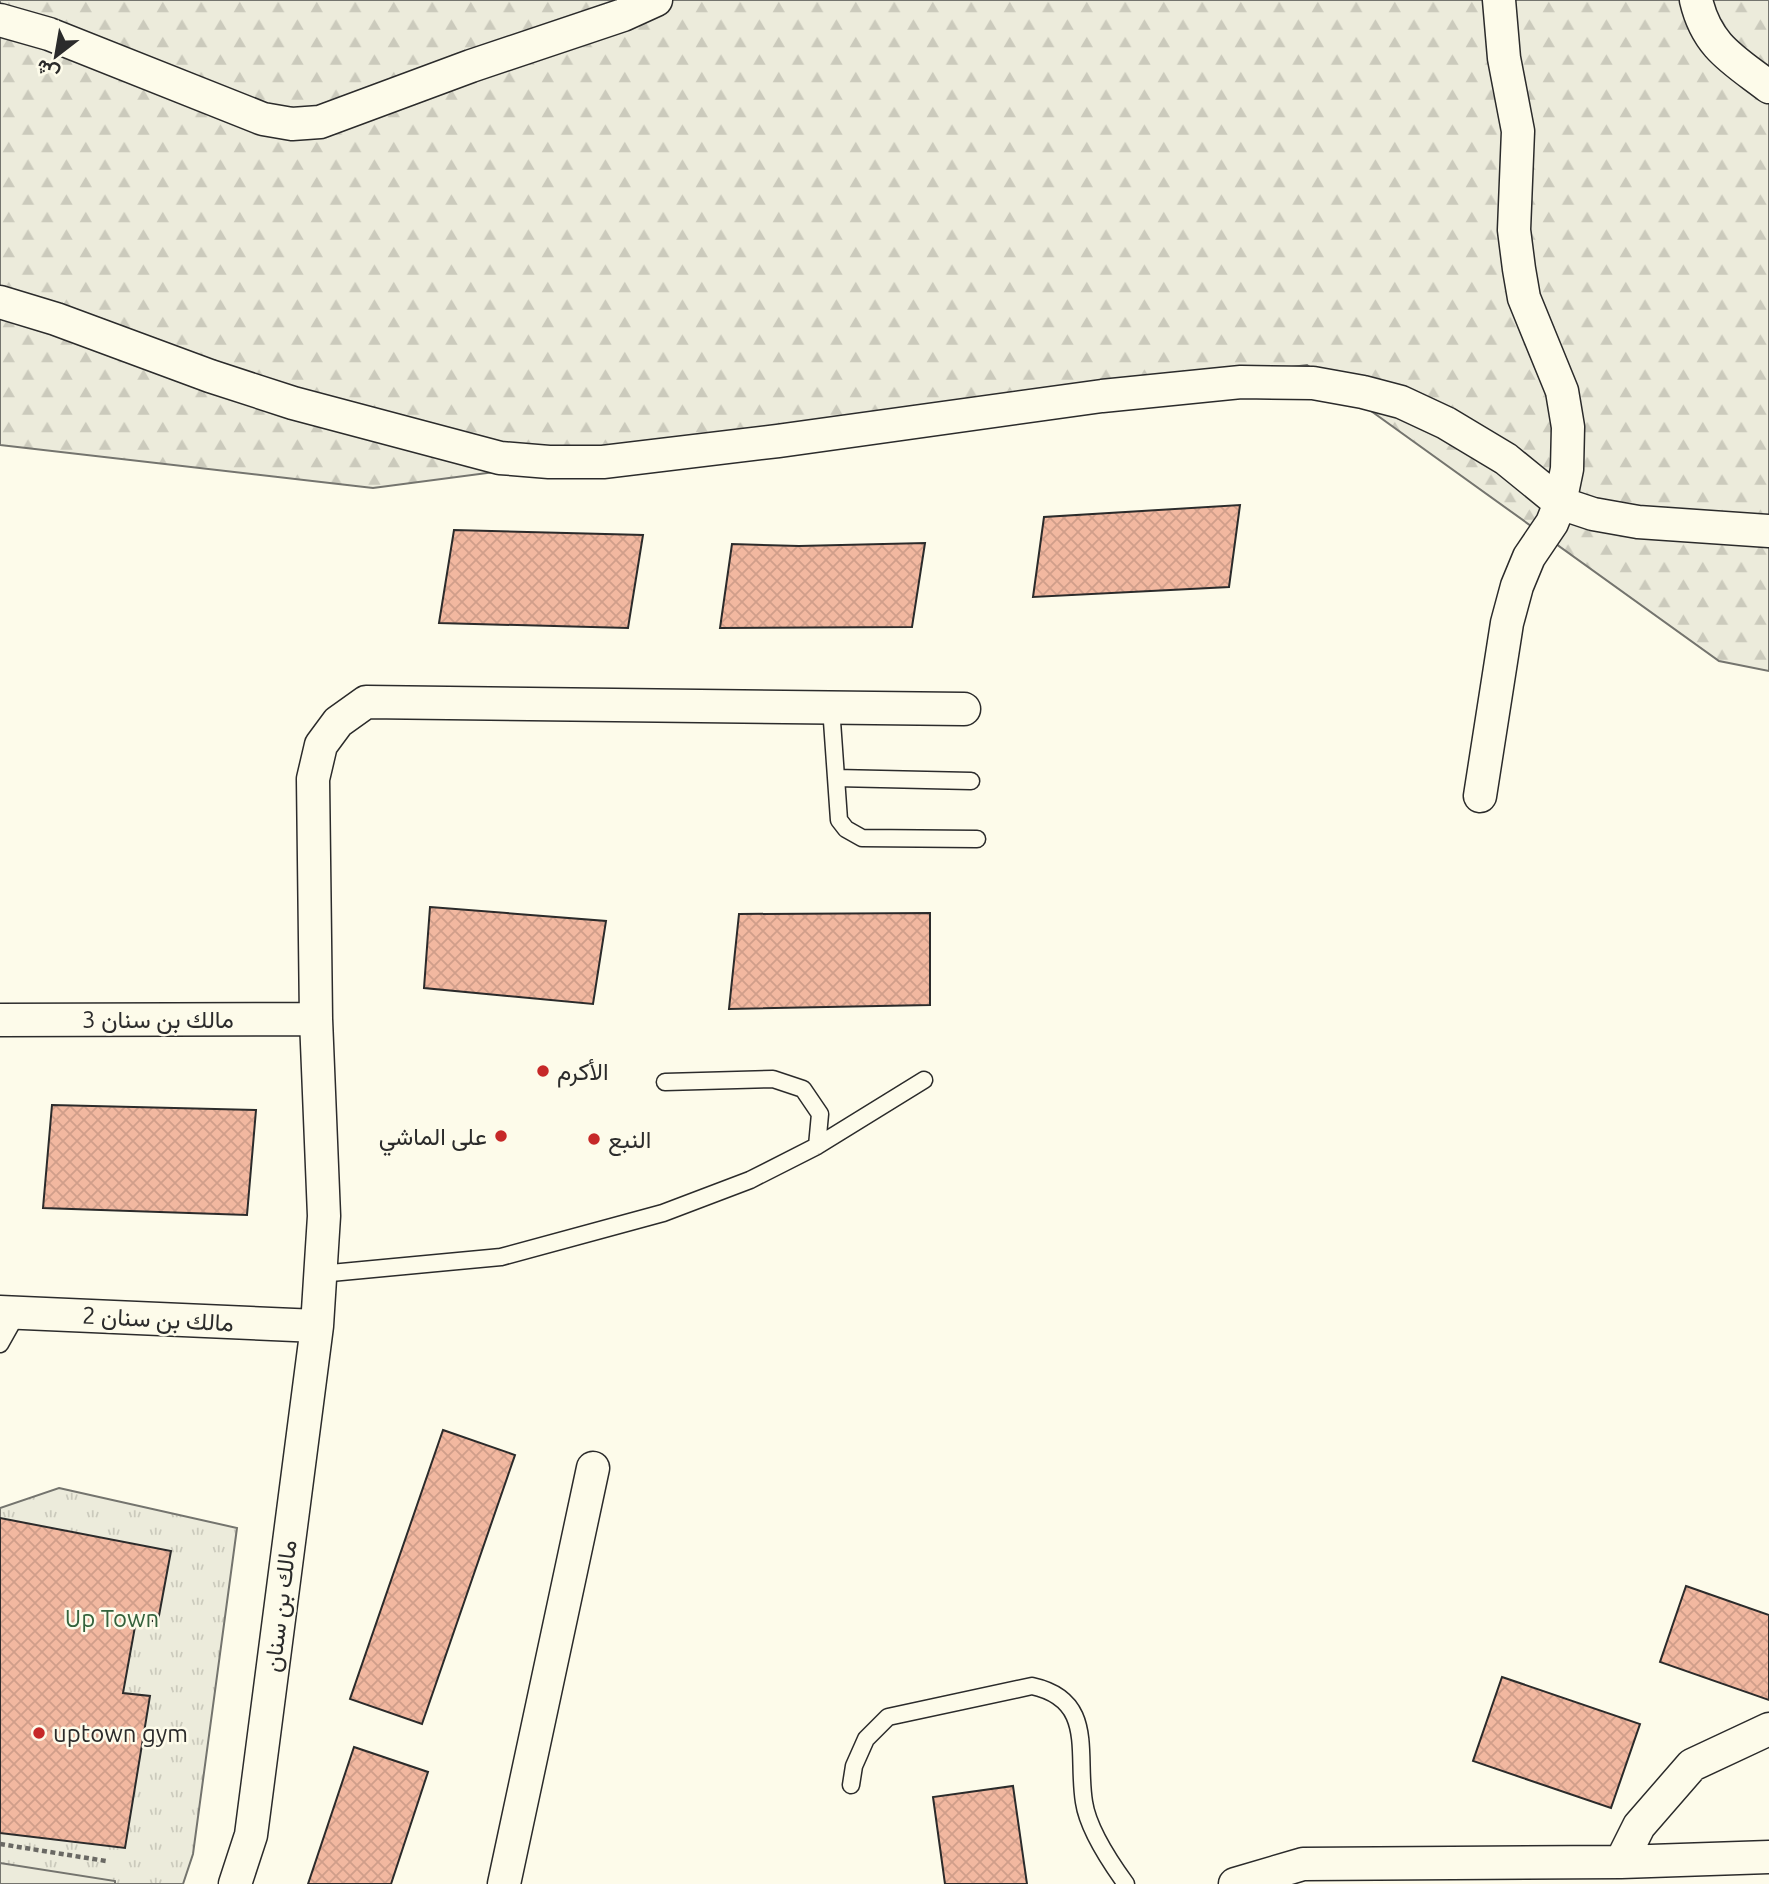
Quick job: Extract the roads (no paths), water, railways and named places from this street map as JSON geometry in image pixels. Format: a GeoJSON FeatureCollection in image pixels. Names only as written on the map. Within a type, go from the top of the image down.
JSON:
{"type":"FeatureCollection","features":[{"type":"Feature","properties":{"kind":"street"},"geometry":{"type":"LineString","coordinates":[[0,20],[74,43],[263,119],[292,124],[320,122],[471,66],[622,15],[656,0]]}},
{"type":"Feature","properties":{"kind":"street"},"geometry":{"type":"LineString","coordinates":[[1480,796],[1507,623],[1517,586],[1529,557],[1552,523],[1560,503],[1567,468],[1568,427],[1562,391],[1524,298],[1519,269],[1514,230],[1518,131],[1504,58],[1499,0]]}},
{"type":"Feature","properties":{"kind":"street"},"geometry":{"type":"LineString","coordinates":[[1696,0],[1706,32],[1723,52],[1769,87]]}},
{"type":"Feature","properties":{"kind":"street"},"geometry":{"type":"LineString","coordinates":[[0,302],[56,318],[211,376],[293,403],[500,458],[549,462],[603,461],[778,441],[1102,396],[1241,382],[1314,383],[1401,402],[1446,423],[1506,459],[1560,503],[1593,514],[1639,522],[1769,531]]}},
{"type":"Feature","properties":{"kind":"street","name":"مالك بن سنان"},"geometry":{"type":"LineString","coordinates":[[235,1884],[251,1835],[317,1326],[324,1216],[316,1019],[313,779],[321,745],[338,722],[366,702],[964,709]]}},
{"type":"Feature","properties":{"kind":"street","name":"مالك بن سنان 3"},"geometry":{"type":"LineString","coordinates":[[0,1020],[316,1019]]}},
{"type":"Feature","properties":{"kind":"street","name":"مالك بن سنان 2"},"geometry":{"type":"LineString","coordinates":[[9,1312],[317,1326]]}},
{"type":"Feature","properties":{"kind":"street"},"geometry":{"type":"LineString","coordinates":[[503,1884],[593,1468]]}},
{"type":"Feature","properties":{"kind":"street"},"geometry":{"type":"LineString","coordinates":[[1621,1862],[1639,1826],[1692,1765],[1769,1730]]}},
{"type":"Feature","properties":{"kind":"street"},"geometry":{"type":"LineString","coordinates":[[1235,1884],[1303,1864],[1621,1862],[1769,1857]]}},
{"type":"Feature","properties":{"kind":"lane"},"geometry":{"type":"LineString","coordinates":[[831,707],[839,820],[846,829],[862,838],[977,839]]}},
{"type":"Feature","properties":{"kind":"lane"},"geometry":{"type":"LineString","coordinates":[[836,778],[971,781]]}},
{"type":"Feature","properties":{"kind":"lane"},"geometry":{"type":"LineString","coordinates":[[665,1082],[773,1079],[803,1090],[820,1114],[817,1146]]}},
{"type":"Feature","properties":{"kind":"lane"},"geometry":{"type":"LineString","coordinates":[[320,1274],[501,1257],[663,1213],[750,1180],[817,1146],[924,1080]]}},
{"type":"Feature","properties":{"kind":"lane"},"geometry":{"type":"LineString","coordinates":[[0,1343],[9,1312]]}},
{"type":"Feature","properties":{"kind":"lane"},"geometry":{"type":"LineString","coordinates":[[851,1785],[854,1766],[866,1739],[888,1717],[1032,1686],[1049,1690],[1066,1702],[1079,1723],[1084,1804],[1108,1859],[1126,1884]]}},
{"type":"Feature","properties":{"kind":"place","name":"الأكرم"},"geometry":{"type":"Point","coordinates":[543,1071]}},
{"type":"Feature","properties":{"kind":"place","name":"على الماشي"},"geometry":{"type":"Point","coordinates":[501,1136]}},
{"type":"Feature","properties":{"kind":"place","name":"النبع"},"geometry":{"type":"Point","coordinates":[594,1139]}},
{"type":"Feature","properties":{"kind":"place","name":"uptown gym"},"geometry":{"type":"Point","coordinates":[39,1733]}},
{"type":"Feature","properties":{"kind":"park label","name":"Up Town"},"geometry":{"type":"Point","coordinates":[112,1618]}}]}
